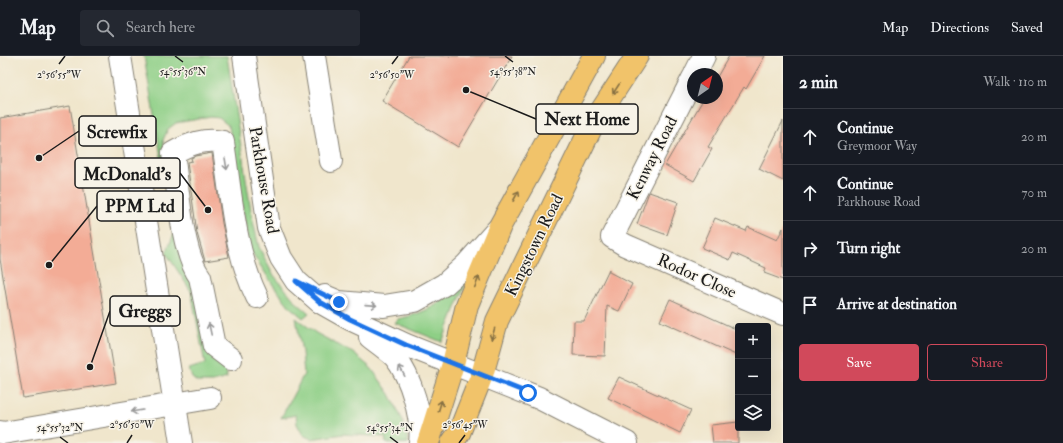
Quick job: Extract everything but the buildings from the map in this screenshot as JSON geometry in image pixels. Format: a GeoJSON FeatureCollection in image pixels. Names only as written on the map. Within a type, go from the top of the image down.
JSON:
{"type":"FeatureCollection","features":[{"type":"Feature","properties":{"kind":"main road"},"geometry":{"type":"LineString","coordinates":[[428,443],[453,364],[467,305],[500,226],[594,56]]}},
{"type":"Feature","properties":{"kind":"main road","name":"Kingstown Road"},"geometry":{"type":"LineString","coordinates":[[452,443],[459,433],[482,375],[497,321],[594,122],[637,56]]}},
{"type":"Feature","properties":{"kind":"street"},"geometry":{"type":"LineString","coordinates":[[120,56],[182,443]]}},
{"type":"Feature","properties":{"kind":"street","name":"Parkhouse Road"},"geometry":{"type":"LineString","coordinates":[[244,56],[269,228],[281,258],[296,281],[320,302],[350,319],[453,364],[539,398],[627,443]]}},
{"type":"Feature","properties":{"kind":"street"},"geometry":{"type":"LineString","coordinates":[[314,56],[331,161]]}},
{"type":"Feature","properties":{"kind":"street"},"geometry":{"type":"LineString","coordinates":[[698,68],[704,56]]}},
{"type":"Feature","properties":{"kind":"street","name":"Kenway Road"},"geometry":{"type":"LineString","coordinates":[[612,238],[687,90]]}},
{"type":"Feature","properties":{"kind":"street"},"geometry":{"type":"LineString","coordinates":[[231,359],[214,346],[200,276],[193,267],[184,228],[173,153],[195,143],[210,140],[223,142],[240,251],[250,284],[257,297]]}},
{"type":"Feature","properties":{"kind":"street"},"geometry":{"type":"LineString","coordinates":[[296,281],[339,302],[384,306],[415,301],[445,284],[466,265],[500,226]]}},
{"type":"Feature","properties":{"kind":"street","name":"Rodor Close"},"geometry":{"type":"LineString","coordinates":[[612,238],[783,314]]}},
{"type":"Feature","properties":{"kind":"street"},"geometry":{"type":"LineString","coordinates":[[350,319],[395,357],[414,394],[419,420],[420,443]]}},
{"type":"Feature","properties":{"kind":"street"},"geometry":{"type":"LineString","coordinates":[[0,432],[4,433],[210,398]]}},
{"type":"Feature","properties":{"kind":"green space"},"geometry":{"type":"Polygon","coordinates":[[[144,56],[227,56],[252,217],[259,247],[272,273],[296,302],[309,313],[303,318],[290,307],[273,285],[249,248],[229,126],[219,118],[211,117],[176,123],[168,129],[163,140],[171,177],[224,363],[227,378],[213,382],[197,382],[192,378],[189,369],[205,364],[191,291],[166,253],[174,234],[144,56]]]}},
{"type":"Feature","properties":{"kind":"green space"},"geometry":{"type":"Polygon","coordinates":[[[467,281],[442,342],[395,323],[398,319],[419,313],[435,305],[467,281]]]}},
{"type":"Feature","properties":{"kind":"green space"},"geometry":{"type":"Polygon","coordinates":[[[296,318],[316,333],[353,353],[371,368],[390,394],[402,419],[408,443],[386,443],[385,437],[343,434],[311,439],[303,435],[297,424],[296,415],[281,418],[304,374],[296,318]]]}},
{"type":"Feature","properties":{"kind":"place","name":"Next Home"},"geometry":{"type":"Point","coordinates":[466,90]}},
{"type":"Feature","properties":{"kind":"place","name":"Screwfix"},"geometry":{"type":"Point","coordinates":[39,158]}},
{"type":"Feature","properties":{"kind":"place","name":"McDonald's"},"geometry":{"type":"Point","coordinates":[208,210]}},
{"type":"Feature","properties":{"kind":"place","name":"PPM Ltd"},"geometry":{"type":"Point","coordinates":[49,265]}},
{"type":"Feature","properties":{"kind":"place","name":"Greggs"},"geometry":{"type":"Point","coordinates":[90,367]}},
{"type":"Feature","properties":{"kind":"route"},"geometry":{"type":"LineString","coordinates":[[339,302],[296,281],[320,302],[350,319],[406,345],[528,393]]}}]}
